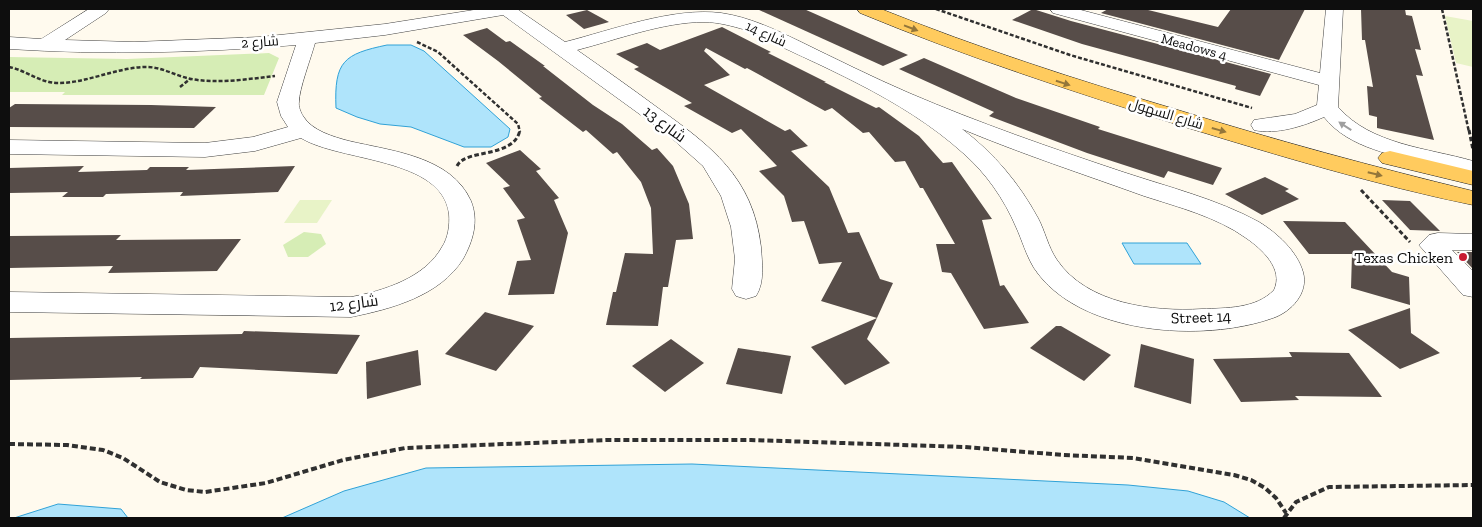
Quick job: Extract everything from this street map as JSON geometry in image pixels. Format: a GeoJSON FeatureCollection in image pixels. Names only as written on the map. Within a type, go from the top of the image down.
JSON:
{"type":"FeatureCollection","features":[{"type":"Feature","properties":{"kind":"main road","name":"شارع السهول"},"geometry":{"type":"LineString","coordinates":[[866,9],[969,50],[1105,96],[1304,154],[1473,198]]}},
{"type":"Feature","properties":{"kind":"main road","name":"شارع السهول"},"geometry":{"type":"LineString","coordinates":[[904,9],[1048,61],[1161,97],[1259,117],[1473,178]]}},
{"type":"Feature","properties":{"kind":"street"},"geometry":{"type":"LineString","coordinates":[[45,45],[100,9]]}},
{"type":"Feature","properties":{"kind":"street","name":"شارع 2"},"geometry":{"type":"LineString","coordinates":[[9,43],[172,46],[307,38],[406,26],[507,9]]}},
{"type":"Feature","properties":{"kind":"street","name":"شارع 13"},"geometry":{"type":"LineString","coordinates":[[507,9],[563,48],[707,156],[726,180],[739,208],[748,259],[746,289]]}},
{"type":"Feature","properties":{"kind":"street","name":"Meadows 4"},"geometry":{"type":"LineString","coordinates":[[1059,9],[1182,44],[1330,82]]}},
{"type":"Feature","properties":{"kind":"street"},"geometry":{"type":"LineString","coordinates":[[1331,10],[1330,82],[1327,108],[1339,122],[1363,136],[1473,169]]}},
{"type":"Feature","properties":{"kind":"street","name":"شارع 14"},"geometry":{"type":"LineString","coordinates":[[563,48],[673,20],[699,17],[725,19],[752,26],[901,97]]}},
{"type":"Feature","properties":{"kind":"street"},"geometry":{"type":"LineString","coordinates":[[9,147],[205,150],[255,144],[303,130],[292,117],[288,102],[307,38]]}},
{"type":"Feature","properties":{"kind":"street","name":"Street 14"},"geometry":{"type":"LineString","coordinates":[[901,97],[1036,150],[1207,208],[1250,228],[1267,241],[1280,255],[1288,269],[1290,284],[1285,296],[1266,310],[1244,316],[1188,320],[1128,314],[1089,300],[1073,291],[1049,269],[1022,214],[984,160],[961,139],[901,97]]}},
{"type":"Feature","properties":{"kind":"street"},"geometry":{"type":"LineString","coordinates":[[1259,117],[1300,120],[1327,108]]}},
{"type":"Feature","properties":{"kind":"street","name":"شارع 12"},"geometry":{"type":"LineString","coordinates":[[9,302],[351,307],[388,299],[421,283],[434,274],[452,253],[462,229],[461,207],[447,185],[434,174],[422,168],[324,141],[303,130]]}},
{"type":"Feature","properties":{"kind":"street"},"geometry":{"type":"LineString","coordinates":[[1473,242],[1438,241],[1432,245],[1473,288]]}},
{"type":"Feature","properties":{"kind":"path"},"geometry":{"type":"LineString","coordinates":[[936,9],[1259,117]]}},
{"type":"Feature","properties":{"kind":"path"},"geometry":{"type":"LineString","coordinates":[[1442,9],[1473,150]]}},
{"type":"Feature","properties":{"kind":"path"},"geometry":{"type":"LineString","coordinates":[[414,40],[438,52],[518,124],[521,129],[520,134],[509,145],[464,159],[458,162],[457,167]]}},
{"type":"Feature","properties":{"kind":"path"},"geometry":{"type":"LineString","coordinates":[[9,67],[18,68],[44,82],[72,81],[117,70],[161,68],[190,79],[232,80],[277,76],[272,84]]}},
{"type":"Feature","properties":{"kind":"path"},"geometry":{"type":"LineString","coordinates":[[180,87],[190,79]]}},
{"type":"Feature","properties":{"kind":"path"},"geometry":{"type":"LineString","coordinates":[[1357,184],[1413,246]]}},
{"type":"Feature","properties":{"kind":"path"},"geometry":{"type":"LineString","coordinates":[[9,444],[67,446],[103,450],[122,458],[160,482],[186,490],[205,492],[266,483],[352,458],[405,448],[446,445],[608,440],[750,440],[966,447],[1063,455],[1133,458],[1248,478],[1263,486],[1278,498],[1285,516]]}},
{"type":"Feature","properties":{"kind":"path"},"geometry":{"type":"LineString","coordinates":[[1285,516],[1292,505],[1312,493],[1329,487],[1473,485]]}},
{"type":"Feature","properties":{"kind":"green space"},"geometry":{"type":"Polygon","coordinates":[[[1445,16],[1473,21],[1473,67],[1456,63],[1445,16]]]}},
{"type":"Feature","properties":{"kind":"green space"},"geometry":{"type":"Polygon","coordinates":[[[269,53],[279,58],[264,95],[62,95],[65,92],[9,92],[9,57],[127,59],[269,53]]]}},
{"type":"Feature","properties":{"kind":"green space"},"geometry":{"type":"Polygon","coordinates":[[[300,200],[332,200],[317,223],[284,223],[300,200]]]}},
{"type":"Feature","properties":{"kind":"green space"},"geometry":{"type":"Polygon","coordinates":[[[304,232],[321,234],[326,244],[308,257],[288,257],[283,245],[304,232]]]}},
{"type":"Feature","properties":{"kind":"water"},"geometry":{"type":"Polygon","coordinates":[[[387,45],[411,45],[424,51],[510,129],[508,137],[491,147],[464,147],[411,127],[380,124],[336,108],[337,80],[345,62],[351,56],[372,48],[387,45]]]}},
{"type":"Feature","properties":{"kind":"water"},"geometry":{"type":"Polygon","coordinates":[[[1122,243],[1187,243],[1201,264],[1134,264],[1122,243]]]}},
{"type":"Feature","properties":{"kind":"water"},"geometry":{"type":"Polygon","coordinates":[[[692,464],[1128,485],[1188,491],[1224,502],[1250,518],[282,518],[344,491],[426,468],[692,464]]]}},
{"type":"Feature","properties":{"kind":"water"},"geometry":{"type":"Polygon","coordinates":[[[58,504],[121,509],[128,518],[14,518],[58,504]]]}},
{"type":"Feature","properties":{"kind":"building"},"geometry":{"type":"Polygon","coordinates":[[[757,9],[804,9],[908,55],[883,66],[757,9]]]}},
{"type":"Feature","properties":{"kind":"building"},"geometry":{"type":"Polygon","coordinates":[[[1033,9],[1071,21],[1271,74],[1260,96],[1235,89],[1236,86],[1082,44],[1012,20],[1033,9]]]}},
{"type":"Feature","properties":{"kind":"building"},"geometry":{"type":"Polygon","coordinates":[[[1108,9],[1144,9],[1218,27],[1231,9],[1305,9],[1279,60],[1101,13],[1108,9]]]}},
{"type":"Feature","properties":{"kind":"building"},"geometry":{"type":"Polygon","coordinates":[[[1361,9],[1405,9],[1406,15],[1412,16],[1421,50],[1415,49],[1423,76],[1416,75],[1434,140],[1377,128],[1377,117],[1369,115],[1367,86],[1373,87],[1365,40],[1362,40],[1361,9]]]}},
{"type":"Feature","properties":{"kind":"building"},"geometry":{"type":"Polygon","coordinates":[[[587,10],[609,22],[584,29],[566,15],[587,10]]]}},
{"type":"Feature","properties":{"kind":"building"},"geometry":{"type":"Polygon","coordinates":[[[722,27],[826,82],[824,82],[876,108],[879,107],[919,136],[943,163],[952,162],[992,219],[982,220],[1000,286],[1004,285],[1029,323],[984,329],[951,273],[942,272],[936,244],[955,244],[905,161],[895,162],[869,132],[863,133],[832,108],[825,111],[747,68],[745,69],[706,48],[704,51],[730,75],[704,85],[785,131],[790,129],[808,146],[791,151],[829,187],[848,233],[859,232],[880,279],[893,283],[877,318],[821,301],[842,262],[819,264],[804,221],[792,222],[784,196],[759,171],[777,166],[741,129],[732,133],[684,106],[692,103],[634,69],[639,67],[616,54],[647,43],[660,50],[722,27]]]}},
{"type":"Feature","properties":{"kind":"building"},"geometry":{"type":"Polygon","coordinates":[[[487,28],[506,42],[510,41],[545,66],[543,66],[593,105],[622,124],[652,150],[657,148],[673,166],[689,204],[693,239],[676,240],[668,287],[663,287],[658,326],[606,325],[613,292],[616,292],[625,253],[653,254],[651,208],[641,182],[617,152],[613,154],[586,130],[583,132],[539,98],[542,97],[498,61],[463,35],[487,28]]]}},
{"type":"Feature","properties":{"kind":"building"},"geometry":{"type":"Polygon","coordinates":[[[924,58],[1016,98],[1100,127],[1098,129],[1222,168],[1213,185],[1168,171],[1164,178],[1087,153],[989,116],[994,112],[899,69],[924,58]]]}},
{"type":"Feature","properties":{"kind":"building"},"geometry":{"type":"Polygon","coordinates":[[[15,104],[216,107],[194,128],[9,127],[9,108],[15,104]]]}},
{"type":"Feature","properties":{"kind":"building"},"geometry":{"type":"Polygon","coordinates":[[[520,150],[541,169],[536,171],[559,198],[554,200],[568,233],[554,294],[508,295],[517,261],[531,260],[517,220],[525,218],[503,188],[510,186],[486,163],[520,150]]]}},
{"type":"Feature","properties":{"kind":"building"},"geometry":{"type":"Polygon","coordinates":[[[84,166],[78,172],[147,170],[150,167],[189,167],[186,170],[295,166],[278,192],[180,196],[183,192],[106,194],[103,197],[62,197],[68,192],[9,193],[9,168],[84,166]]]}},
{"type":"Feature","properties":{"kind":"building"},"geometry":{"type":"Polygon","coordinates":[[[1265,177],[1289,189],[1285,191],[1299,199],[1262,215],[1225,194],[1265,177]]]}},
{"type":"Feature","properties":{"kind":"building"},"geometry":{"type":"Polygon","coordinates":[[[1382,200],[1410,201],[1440,231],[1410,230],[1382,200]]]}},
{"type":"Feature","properties":{"kind":"building"},"geometry":{"type":"Polygon","coordinates":[[[1283,221],[1345,222],[1392,272],[1409,277],[1410,305],[1351,288],[1352,254],[1309,254],[1283,221]]]}},
{"type":"Feature","properties":{"kind":"building"},"geometry":{"type":"Polygon","coordinates":[[[121,235],[116,240],[241,239],[217,271],[108,273],[113,266],[9,268],[9,236],[121,235]]]}},
{"type":"Feature","properties":{"kind":"building"},"geometry":{"type":"Polygon","coordinates":[[[1457,252],[1473,252],[1473,269],[1457,252]]]}},
{"type":"Feature","properties":{"kind":"building"},"geometry":{"type":"Polygon","coordinates":[[[1410,308],[1411,333],[1440,353],[1400,369],[1348,330],[1410,308]]]}},
{"type":"Feature","properties":{"kind":"building"},"geometry":{"type":"Polygon","coordinates":[[[485,312],[534,326],[496,371],[445,354],[485,312]]]}},
{"type":"Feature","properties":{"kind":"building"},"geometry":{"type":"Polygon","coordinates":[[[877,318],[867,339],[890,363],[845,385],[811,347],[877,318]]]}},
{"type":"Feature","properties":{"kind":"building"},"geometry":{"type":"Polygon","coordinates":[[[1056,326],[1061,326],[1111,355],[1084,381],[1030,348],[1056,326]]]}},
{"type":"Feature","properties":{"kind":"building"},"geometry":{"type":"Polygon","coordinates":[[[244,331],[360,335],[337,374],[200,367],[193,378],[140,379],[142,377],[9,380],[9,338],[242,334],[244,331]]]}},
{"type":"Feature","properties":{"kind":"building"},"geometry":{"type":"Polygon","coordinates":[[[671,339],[704,363],[665,392],[632,366],[671,339]]]}},
{"type":"Feature","properties":{"kind":"building"},"geometry":{"type":"Polygon","coordinates":[[[1141,344],[1194,359],[1191,404],[1134,387],[1141,344]]]}},
{"type":"Feature","properties":{"kind":"building"},"geometry":{"type":"Polygon","coordinates":[[[738,348],[791,356],[782,394],[726,384],[738,348]]]}},
{"type":"Feature","properties":{"kind":"building"},"geometry":{"type":"Polygon","coordinates":[[[418,350],[421,385],[367,399],[366,362],[418,350]]]}},
{"type":"Feature","properties":{"kind":"building"},"geometry":{"type":"Polygon","coordinates":[[[1289,352],[1349,353],[1382,397],[1295,396],[1299,400],[1241,402],[1213,359],[1292,357],[1289,352]]]}},
{"type":"Feature","properties":{"kind":"place","name":"Texas Chicken"},"geometry":{"type":"Point","coordinates":[1463,257]}}]}
